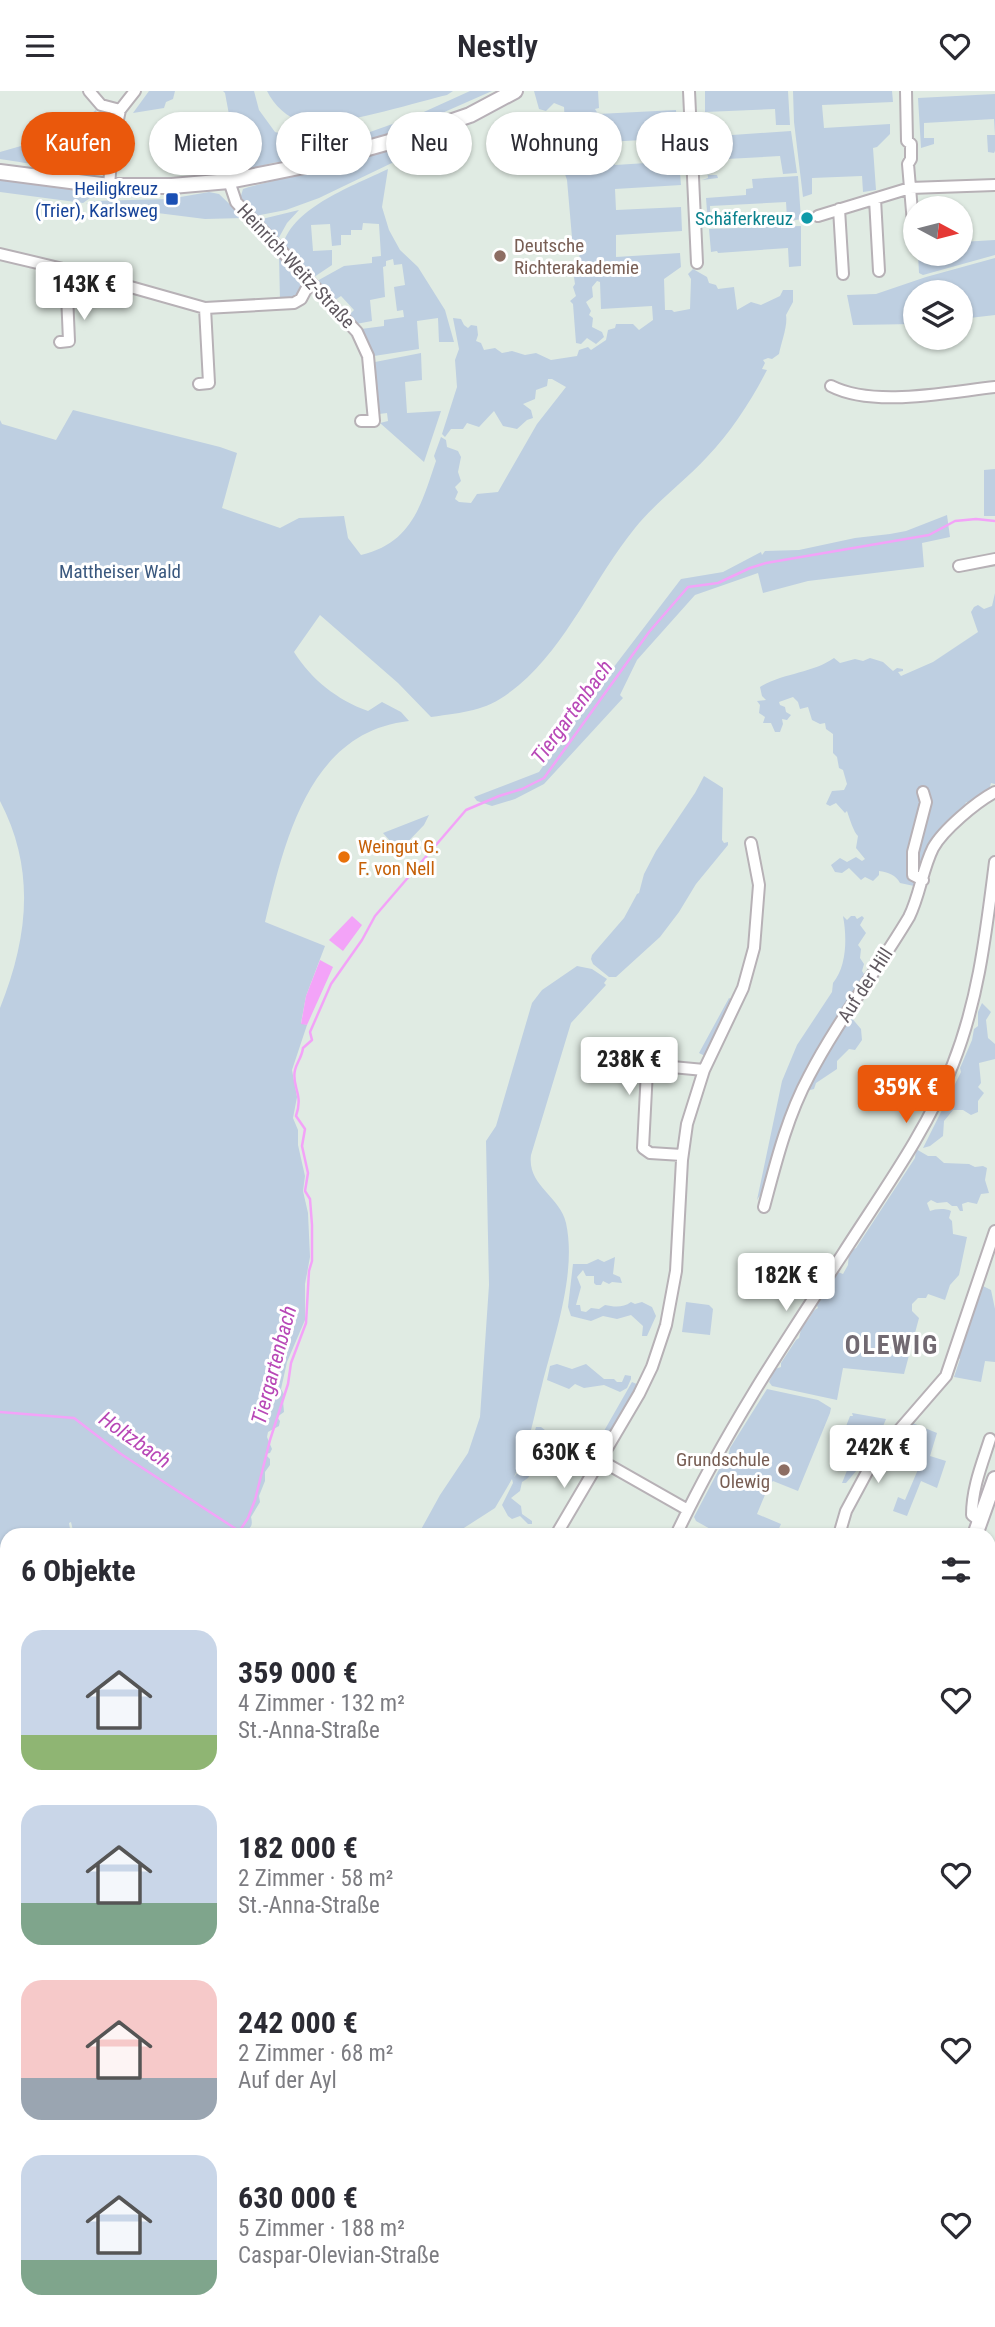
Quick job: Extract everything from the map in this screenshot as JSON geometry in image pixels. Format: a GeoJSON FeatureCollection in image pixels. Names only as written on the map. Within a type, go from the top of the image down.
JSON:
{"type":"FeatureCollection","features":[{"type":"Feature","properties":{"kind":"street"},"geometry":{"type":"LineString","coordinates":[[89,91],[101,104],[120,110]]}},
{"type":"Feature","properties":{"kind":"street"},"geometry":{"type":"LineString","coordinates":[[109,186],[112,147],[120,110],[135,91]]}},
{"type":"Feature","properties":{"kind":"street"},"geometry":{"type":"LineString","coordinates":[[0,172],[109,186],[172,186],[229,181],[304,166],[400,139],[470,115],[515,91]]}},
{"type":"Feature","properties":{"kind":"street"},"geometry":{"type":"LineString","coordinates":[[689,91],[697,263]]}},
{"type":"Feature","properties":{"kind":"street"},"geometry":{"type":"LineString","coordinates":[[906,91],[907,141],[904,145],[904,157],[908,164],[911,196]]}},
{"type":"Feature","properties":{"kind":"street","name":"Heinrich-Weitz-Straße"},"geometry":{"type":"LineString","coordinates":[[229,181],[236,202],[357,332],[368,356],[374,421],[361,421]]}},
{"type":"Feature","properties":{"kind":"street"},"geometry":{"type":"LineString","coordinates":[[818,216],[910,188],[995,185]]}},
{"type":"Feature","properties":{"kind":"street"},"geometry":{"type":"LineString","coordinates":[[875,199],[879,271]]}},
{"type":"Feature","properties":{"kind":"street"},"geometry":{"type":"LineString","coordinates":[[839,209],[843,274]]}},
{"type":"Feature","properties":{"kind":"street"},"geometry":{"type":"LineString","coordinates":[[0,254],[205,308],[294,303],[301,299],[310,282]]}},
{"type":"Feature","properties":{"kind":"street"},"geometry":{"type":"LineString","coordinates":[[60,342],[69,341],[66,271]]}},
{"type":"Feature","properties":{"kind":"street"},"geometry":{"type":"LineString","coordinates":[[199,384],[209,383],[205,308]]}},
{"type":"Feature","properties":{"kind":"street"},"geometry":{"type":"LineString","coordinates":[[831,386],[855,395],[881,397],[995,387]]}},
{"type":"Feature","properties":{"kind":"street"},"geometry":{"type":"LineString","coordinates":[[959,566],[995,559]]}},
{"type":"Feature","properties":{"kind":"street"},"geometry":{"type":"LineString","coordinates":[[923,792],[926,802],[912,863],[913,875],[923,880]]}},
{"type":"Feature","properties":{"kind":"street","name":"Auf der Hill"},"geometry":{"type":"LineString","coordinates":[[764,1207],[793,1110],[809,1076],[904,925],[916,903],[930,856],[938,840],[995,792]]}},
{"type":"Feature","properties":{"kind":"street"},"geometry":{"type":"LineString","coordinates":[[560,1528],[646,1380],[666,1325],[676,1271],[682,1154],[692,1104],[704,1070],[739,998],[758,928],[759,885],[751,843]]}},
{"type":"Feature","properties":{"kind":"street"},"geometry":{"type":"LineString","coordinates":[[679,1528],[743,1411],[915,1141],[944,1085],[963,1037],[977,989],[986,943],[995,862]]}},
{"type":"Feature","properties":{"kind":"street"},"geometry":{"type":"LineString","coordinates":[[682,1154],[650,1153],[643,1148],[647,1070],[651,1065],[704,1070]]}},
{"type":"Feature","properties":{"kind":"street"},"geometry":{"type":"LineString","coordinates":[[841,1528],[846,1511],[874,1459],[946,1376],[995,1231]]}},
{"type":"Feature","properties":{"kind":"street"},"geometry":{"type":"LineString","coordinates":[[977,1528],[972,1515],[973,1498],[990,1439]]}},
{"type":"Feature","properties":{"kind":"street"},"geometry":{"type":"LineString","coordinates":[[600,1460],[688,1510]]}},
{"type":"Feature","properties":{"kind":"street"},"geometry":{"type":"LineString","coordinates":[[977,1528],[995,1479]]}},
{"type":"Feature","properties":{"kind":"green space"},"geometry":{"type":"Polygon","coordinates":[[[149,91],[175,91],[173,99],[166,102],[164,108],[134,112],[149,91]]]}},
{"type":"Feature","properties":{"kind":"green space"},"geometry":{"type":"Polygon","coordinates":[[[223,91],[254,91],[260,112],[229,112],[223,91]]]}},
{"type":"Feature","properties":{"kind":"green space"},"geometry":{"type":"Polygon","coordinates":[[[267,91],[453,91],[447,95],[372,114],[372,112],[284,112],[267,91]]]}},
{"type":"Feature","properties":{"kind":"green space"},"geometry":{"type":"Polygon","coordinates":[[[470,91],[492,91],[444,112],[424,112],[470,91]]]}},
{"type":"Feature","properties":{"kind":"green space"},"geometry":{"type":"Polygon","coordinates":[[[534,91],[598,91],[597,112],[564,112],[564,107],[554,103],[546,111],[539,109],[534,91]]]}},
{"type":"Feature","properties":{"kind":"green space"},"geometry":{"type":"Polygon","coordinates":[[[705,91],[788,91],[790,125],[776,125],[775,109],[705,112],[705,91]]]}},
{"type":"Feature","properties":{"kind":"green space"},"geometry":{"type":"Polygon","coordinates":[[[793,91],[892,91],[893,102],[822,105],[824,128],[890,124],[890,134],[873,148],[876,190],[863,192],[862,176],[812,178],[812,194],[803,197],[793,91]]]}},
{"type":"Feature","properties":{"kind":"green space"},"geometry":{"type":"Polygon","coordinates":[[[995,94],[995,135],[994,119],[924,123],[924,138],[934,138],[934,144],[921,148],[918,98],[995,94]]]}},
{"type":"Feature","properties":{"kind":"green space"},"geometry":{"type":"Polygon","coordinates":[[[676,110],[676,112],[637,112],[676,110]]]}},
{"type":"Feature","properties":{"kind":"green space"},"geometry":{"type":"Polygon","coordinates":[[[636,112],[636,140],[622,141],[622,113],[636,112]]]}},
{"type":"Feature","properties":{"kind":"green space"},"geometry":{"type":"Polygon","coordinates":[[[262,114],[276,132],[276,162],[262,166],[262,114]]]}},
{"type":"Feature","properties":{"kind":"green space"},"geometry":{"type":"Polygon","coordinates":[[[386,126],[386,135],[372,139],[372,131],[386,126]]]}},
{"type":"Feature","properties":{"kind":"green space"},"geometry":{"type":"Polygon","coordinates":[[[791,131],[797,173],[783,174],[780,156],[733,159],[733,135],[791,131]]]}},
{"type":"Feature","properties":{"kind":"green space"},"geometry":{"type":"Polygon","coordinates":[[[987,135],[995,135],[995,151],[988,152],[987,135]]]}},
{"type":"Feature","properties":{"kind":"green space"},"geometry":{"type":"Polygon","coordinates":[[[21,146],[21,162],[0,159],[0,152],[21,146]]]}},
{"type":"Feature","properties":{"kind":"green space"},"geometry":{"type":"Polygon","coordinates":[[[386,149],[386,166],[372,173],[372,153],[386,149]]]}},
{"type":"Feature","properties":{"kind":"green space","name":"Mattheiser Wald"},"geometry":{"type":"Polygon","coordinates":[[[636,164],[636,175],[680,175],[681,185],[615,189],[616,210],[681,207],[682,231],[616,235],[616,257],[680,253],[681,267],[664,279],[665,310],[674,312],[690,309],[691,279],[688,274],[693,269],[707,277],[709,283],[716,285],[718,289],[734,287],[737,310],[751,302],[761,305],[780,296],[783,290],[793,290],[793,302],[786,315],[779,354],[772,359],[763,360],[765,363],[762,369],[767,370],[732,427],[707,457],[635,528],[552,650],[536,669],[508,694],[477,709],[431,717],[398,683],[320,615],[294,652],[317,680],[335,695],[368,711],[382,702],[401,712],[409,721],[375,729],[347,746],[325,768],[307,795],[293,825],[265,922],[325,946],[306,996],[301,1023],[307,1025],[292,1070],[297,1097],[293,1118],[298,1130],[298,1145],[305,1176],[303,1191],[308,1213],[310,1257],[305,1284],[305,1320],[287,1362],[281,1389],[285,1396],[284,1412],[277,1417],[279,1426],[268,1432],[267,1437],[272,1449],[265,1454],[270,1459],[270,1465],[265,1472],[260,1502],[251,1517],[251,1526],[72,1528],[71,1522],[70,1528],[0,1528],[0,1008],[17,956],[24,904],[19,853],[0,801],[0,420],[2,424],[56,440],[73,410],[237,453],[222,508],[280,528],[299,518],[344,516],[348,538],[361,555],[392,541],[412,520],[431,477],[436,461],[434,456],[441,437],[446,440],[447,447],[458,451],[461,457],[458,472],[461,481],[455,487],[458,492],[455,499],[471,503],[477,494],[498,492],[537,424],[566,387],[548,379],[547,386],[536,390],[535,399],[523,404],[531,410],[533,418],[517,429],[503,426],[494,411],[479,427],[467,423],[463,429],[451,429],[445,437],[442,434],[457,387],[455,360],[459,349],[453,318],[461,319],[468,328],[471,325],[477,326],[476,341],[481,343],[484,350],[495,348],[502,353],[512,351],[525,355],[536,353],[551,360],[577,356],[579,350],[588,347],[591,350],[606,340],[608,330],[615,328],[616,324],[633,324],[639,330],[653,320],[652,306],[601,309],[600,282],[597,281],[592,287],[593,297],[586,302],[591,311],[589,315],[593,318],[592,327],[602,332],[604,337],[596,344],[587,338],[581,344],[576,343],[573,304],[570,301],[576,296],[573,271],[575,260],[580,256],[573,249],[565,175],[622,175],[622,165],[636,164]]]}},
{"type":"Feature","properties":{"kind":"green space"},"geometry":{"type":"Polygon","coordinates":[[[386,170],[382,207],[389,230],[400,250],[418,267],[445,310],[454,342],[439,342],[438,318],[417,321],[419,349],[374,356],[361,329],[384,326],[384,320],[404,317],[403,310],[397,311],[394,287],[405,285],[402,264],[394,265],[393,259],[386,261],[386,266],[383,267],[385,297],[370,300],[372,321],[356,324],[349,315],[354,310],[341,296],[335,300],[317,281],[344,266],[372,263],[372,257],[381,256],[379,224],[363,223],[362,230],[351,230],[351,235],[341,235],[341,245],[332,246],[330,224],[311,225],[313,251],[332,250],[332,265],[314,277],[283,245],[289,231],[299,219],[343,190],[386,170]]]}},
{"type":"Feature","properties":{"kind":"green space"},"geometry":{"type":"Polygon","coordinates":[[[297,175],[367,175],[319,198],[286,210],[255,216],[240,199],[243,189],[297,175]]]}},
{"type":"Feature","properties":{"kind":"green space"},"geometry":{"type":"Polygon","coordinates":[[[708,175],[717,175],[718,178],[702,180],[708,178],[708,175]]]}},
{"type":"Feature","properties":{"kind":"green space"},"geometry":{"type":"Polygon","coordinates":[[[798,176],[801,219],[790,221],[787,218],[786,202],[710,206],[711,221],[723,221],[723,224],[708,225],[706,198],[746,195],[746,189],[753,188],[752,179],[798,176]]]}},
{"type":"Feature","properties":{"kind":"green space"},"geometry":{"type":"Polygon","coordinates":[[[0,179],[136,197],[90,198],[83,203],[0,192],[0,179]]]}},
{"type":"Feature","properties":{"kind":"green space"},"geometry":{"type":"Polygon","coordinates":[[[209,192],[219,194],[244,218],[205,219],[86,204],[91,201],[169,199],[209,192]]]}},
{"type":"Feature","properties":{"kind":"green space"},"geometry":{"type":"Polygon","coordinates":[[[299,210],[287,223],[277,241],[258,220],[299,210]]]}},
{"type":"Feature","properties":{"kind":"green space"},"geometry":{"type":"Polygon","coordinates":[[[801,226],[801,266],[789,267],[788,248],[711,252],[709,229],[801,226]]]}},
{"type":"Feature","properties":{"kind":"green space"},"geometry":{"type":"Polygon","coordinates":[[[995,240],[995,255],[973,261],[973,241],[995,240]]]}},
{"type":"Feature","properties":{"kind":"green space"},"geometry":{"type":"Polygon","coordinates":[[[279,255],[298,275],[303,288],[300,294],[293,298],[280,301],[279,255]]]}},
{"type":"Feature","properties":{"kind":"green space"},"geometry":{"type":"Polygon","coordinates":[[[995,258],[995,315],[973,318],[973,280],[917,280],[973,266],[995,258]]]}},
{"type":"Feature","properties":{"kind":"green space"},"geometry":{"type":"Polygon","coordinates":[[[919,266],[955,266],[923,275],[919,273],[919,266]]]}},
{"type":"Feature","properties":{"kind":"green space"},"geometry":{"type":"Polygon","coordinates":[[[903,285],[903,324],[853,325],[847,295],[876,294],[903,285]]]}},
{"type":"Feature","properties":{"kind":"green space"},"geometry":{"type":"Polygon","coordinates":[[[421,353],[422,380],[405,382],[407,413],[441,411],[424,462],[380,423],[388,421],[387,413],[379,414],[375,362],[421,353]]]}},
{"type":"Feature","properties":{"kind":"green space"},"geometry":{"type":"Polygon","coordinates":[[[995,469],[995,516],[984,516],[984,470],[995,469]]]}},
{"type":"Feature","properties":{"kind":"green space"},"geometry":{"type":"Polygon","coordinates":[[[947,515],[950,537],[922,543],[924,567],[808,581],[763,593],[758,573],[695,595],[637,660],[620,695],[623,698],[544,784],[515,799],[492,806],[477,801],[474,797],[539,772],[597,689],[681,579],[723,572],[761,552],[762,555],[765,551],[799,550],[906,531],[947,515]]]}},
{"type":"Feature","properties":{"kind":"green space"},"geometry":{"type":"Polygon","coordinates":[[[995,593],[995,784],[991,783],[989,790],[970,804],[966,802],[928,855],[914,886],[900,883],[894,876],[882,871],[879,871],[873,881],[865,877],[861,880],[849,868],[842,873],[835,872],[831,865],[840,858],[847,862],[856,857],[862,861],[865,859],[856,848],[858,836],[847,811],[845,813],[836,803],[830,806],[826,804],[832,791],[844,790],[847,784],[843,770],[839,768],[837,757],[833,753],[833,734],[826,729],[825,723],[812,720],[808,707],[800,709],[793,697],[779,702],[791,715],[787,720],[782,719],[780,732],[775,732],[771,723],[763,723],[765,717],[759,713],[760,705],[757,701],[766,700],[760,687],[817,667],[834,658],[840,663],[870,658],[883,662],[893,671],[897,668],[903,669],[898,672],[901,676],[933,662],[978,632],[971,612],[978,605],[984,609],[992,606],[995,593]]]}},
{"type":"Feature","properties":{"kind":"green space"},"geometry":{"type":"Polygon","coordinates":[[[704,776],[723,788],[722,840],[724,843],[728,842],[728,845],[696,884],[660,937],[616,977],[609,977],[593,964],[592,955],[624,918],[639,893],[644,874],[656,851],[704,776]]]}},
{"type":"Feature","properties":{"kind":"green space"},"geometry":{"type":"Polygon","coordinates":[[[429,815],[424,825],[399,851],[383,833],[429,815]]]}},
{"type":"Feature","properties":{"kind":"green space"},"geometry":{"type":"Polygon","coordinates":[[[843,916],[847,920],[851,916],[864,918],[860,925],[866,933],[858,945],[864,964],[862,971],[866,977],[850,1016],[861,1029],[862,1040],[855,1050],[849,1049],[837,1061],[837,1069],[816,1083],[814,1089],[806,1091],[767,1184],[757,1200],[782,1081],[797,1045],[832,992],[833,983],[841,968],[845,942],[843,916]]]}},
{"type":"Feature","properties":{"kind":"green space"},"geometry":{"type":"Polygon","coordinates":[[[577,966],[592,969],[607,979],[604,983],[606,985],[571,1023],[531,1155],[534,1175],[563,1214],[569,1242],[569,1263],[563,1305],[528,1443],[514,1477],[525,1464],[536,1427],[541,1427],[559,1441],[545,1440],[542,1446],[546,1461],[539,1460],[528,1478],[522,1482],[520,1491],[511,1498],[521,1506],[522,1514],[532,1521],[532,1524],[528,1524],[520,1516],[512,1519],[502,1505],[513,1483],[512,1479],[495,1508],[464,1528],[422,1528],[468,1453],[480,1417],[489,1285],[486,1141],[496,1126],[532,1003],[542,990],[577,966]]]}},
{"type":"Feature","properties":{"kind":"green space"},"geometry":{"type":"Polygon","coordinates":[[[729,998],[734,1000],[705,1056],[699,1053],[729,998]]]}},
{"type":"Feature","properties":{"kind":"green space"},"geometry":{"type":"Polygon","coordinates":[[[982,1003],[991,1012],[986,1020],[988,1038],[995,1044],[995,1059],[979,1063],[981,1083],[978,1087],[984,1093],[978,1101],[978,1112],[971,1115],[963,1110],[953,1110],[944,1121],[943,1136],[923,1148],[961,1072],[960,1068],[974,1029],[978,1026],[978,1012],[982,1003]]]}},
{"type":"Feature","properties":{"kind":"green space"},"geometry":{"type":"Polygon","coordinates":[[[916,1149],[928,1156],[936,1156],[944,1163],[987,1168],[985,1180],[989,1193],[981,1194],[977,1204],[962,1204],[963,1211],[947,1202],[937,1203],[931,1200],[927,1203],[930,1211],[951,1211],[949,1218],[952,1221],[953,1234],[967,1237],[959,1275],[950,1285],[945,1300],[928,1294],[926,1298],[918,1298],[912,1304],[912,1311],[919,1318],[904,1374],[843,1368],[837,1400],[772,1386],[769,1382],[775,1369],[781,1367],[781,1363],[799,1338],[802,1325],[818,1308],[816,1303],[826,1294],[838,1272],[843,1274],[848,1265],[849,1252],[856,1248],[915,1158],[916,1149]]]}},
{"type":"Feature","properties":{"kind":"green space"},"geometry":{"type":"Polygon","coordinates":[[[615,1257],[613,1274],[620,1277],[622,1283],[609,1284],[603,1281],[601,1285],[596,1285],[594,1276],[586,1276],[583,1270],[577,1277],[581,1287],[576,1305],[580,1305],[581,1311],[586,1312],[605,1305],[618,1307],[631,1302],[642,1302],[652,1307],[656,1316],[647,1336],[642,1336],[643,1326],[631,1315],[617,1319],[603,1316],[591,1321],[571,1316],[568,1307],[573,1264],[587,1264],[598,1259],[604,1262],[615,1257]]]}},
{"type":"Feature","properties":{"kind":"green space"},"geometry":{"type":"Polygon","coordinates":[[[981,1285],[991,1290],[995,1309],[995,1362],[985,1361],[981,1382],[954,1377],[960,1359],[957,1357],[981,1285]]]}},
{"type":"Feature","properties":{"kind":"green space"},"geometry":{"type":"Polygon","coordinates":[[[686,1302],[709,1305],[713,1309],[710,1335],[682,1332],[686,1302]]]}},
{"type":"Feature","properties":{"kind":"green space"},"geometry":{"type":"Polygon","coordinates":[[[557,1364],[572,1369],[586,1364],[604,1379],[622,1382],[625,1375],[631,1376],[631,1379],[627,1388],[620,1392],[604,1385],[584,1388],[575,1384],[569,1389],[547,1380],[550,1366],[557,1364]]]}},
{"type":"Feature","properties":{"kind":"green space"},"geometry":{"type":"Polygon","coordinates":[[[632,1382],[639,1385],[602,1448],[596,1445],[632,1382]]]}},
{"type":"Feature","properties":{"kind":"green space","name":"Grundschule Olewig"},"geometry":{"type":"Polygon","coordinates":[[[767,1389],[818,1400],[831,1408],[798,1491],[773,1481],[769,1485],[757,1514],[781,1524],[779,1528],[708,1528],[696,1521],[694,1517],[726,1456],[728,1457],[730,1448],[767,1389]]]}},
{"type":"Feature","properties":{"kind":"green space"},"geometry":{"type":"Polygon","coordinates":[[[852,1413],[886,1419],[873,1451],[846,1483],[842,1483],[854,1453],[838,1447],[852,1413]]]}},
{"type":"Feature","properties":{"kind":"green space"},"geometry":{"type":"Polygon","coordinates":[[[910,1422],[937,1433],[930,1456],[946,1461],[937,1488],[921,1481],[907,1516],[893,1511],[898,1497],[905,1500],[925,1453],[916,1449],[925,1436],[905,1429],[910,1422]]]}},
{"type":"Feature","properties":{"kind":"shaded area"},"geometry":{"type":"Polygon","coordinates":[[[352,916],[362,925],[343,951],[329,940],[352,916]]]}},
{"type":"Feature","properties":{"kind":"shaded area"},"geometry":{"type":"Polygon","coordinates":[[[320,960],[333,967],[307,1025],[301,1024],[306,996],[320,960]]]}},
{"type":"Feature","properties":{"kind":"waterway","name":"Tiergartenbach"},"geometry":{"type":"LineString","coordinates":[[242,1528],[255,1500],[288,1384],[291,1363],[306,1323],[312,1261],[312,1225],[310,1199],[305,1191],[308,1173],[302,1146],[305,1129],[296,1116],[299,1101],[295,1070],[303,1048],[312,1040],[310,1032],[331,984],[362,940],[375,916],[466,810],[544,778],[649,632],[688,587],[718,583],[766,563],[929,535],[955,521],[995,521]]}},
{"type":"Feature","properties":{"kind":"waterway","name":"Holtzbach"},"geometry":{"type":"LineString","coordinates":[[0,1412],[74,1418],[121,1454],[234,1528]]}},
{"type":"Feature","properties":{"kind":"place","name":"Heiligkreuz (Trier), Karlsweg"},"geometry":{"type":"Point","coordinates":[172,199]}},
{"type":"Feature","properties":{"kind":"place","name":"Schäferkreuz"},"geometry":{"type":"Point","coordinates":[807,218]}},
{"type":"Feature","properties":{"kind":"place","name":"Deutsche Richterakademie"},"geometry":{"type":"Point","coordinates":[500,256]}},
{"type":"Feature","properties":{"kind":"place","name":"Weingut G. F. von Nell"},"geometry":{"type":"Point","coordinates":[344,857]}},
{"type":"Feature","properties":{"kind":"place","name":"Grundschule Olewig"},"geometry":{"type":"Point","coordinates":[784,1470]}},
{"type":"Feature","properties":{"kind":"district","name":"OLEWIG"},"geometry":{"type":"Point","coordinates":[892,1345]}}]}
